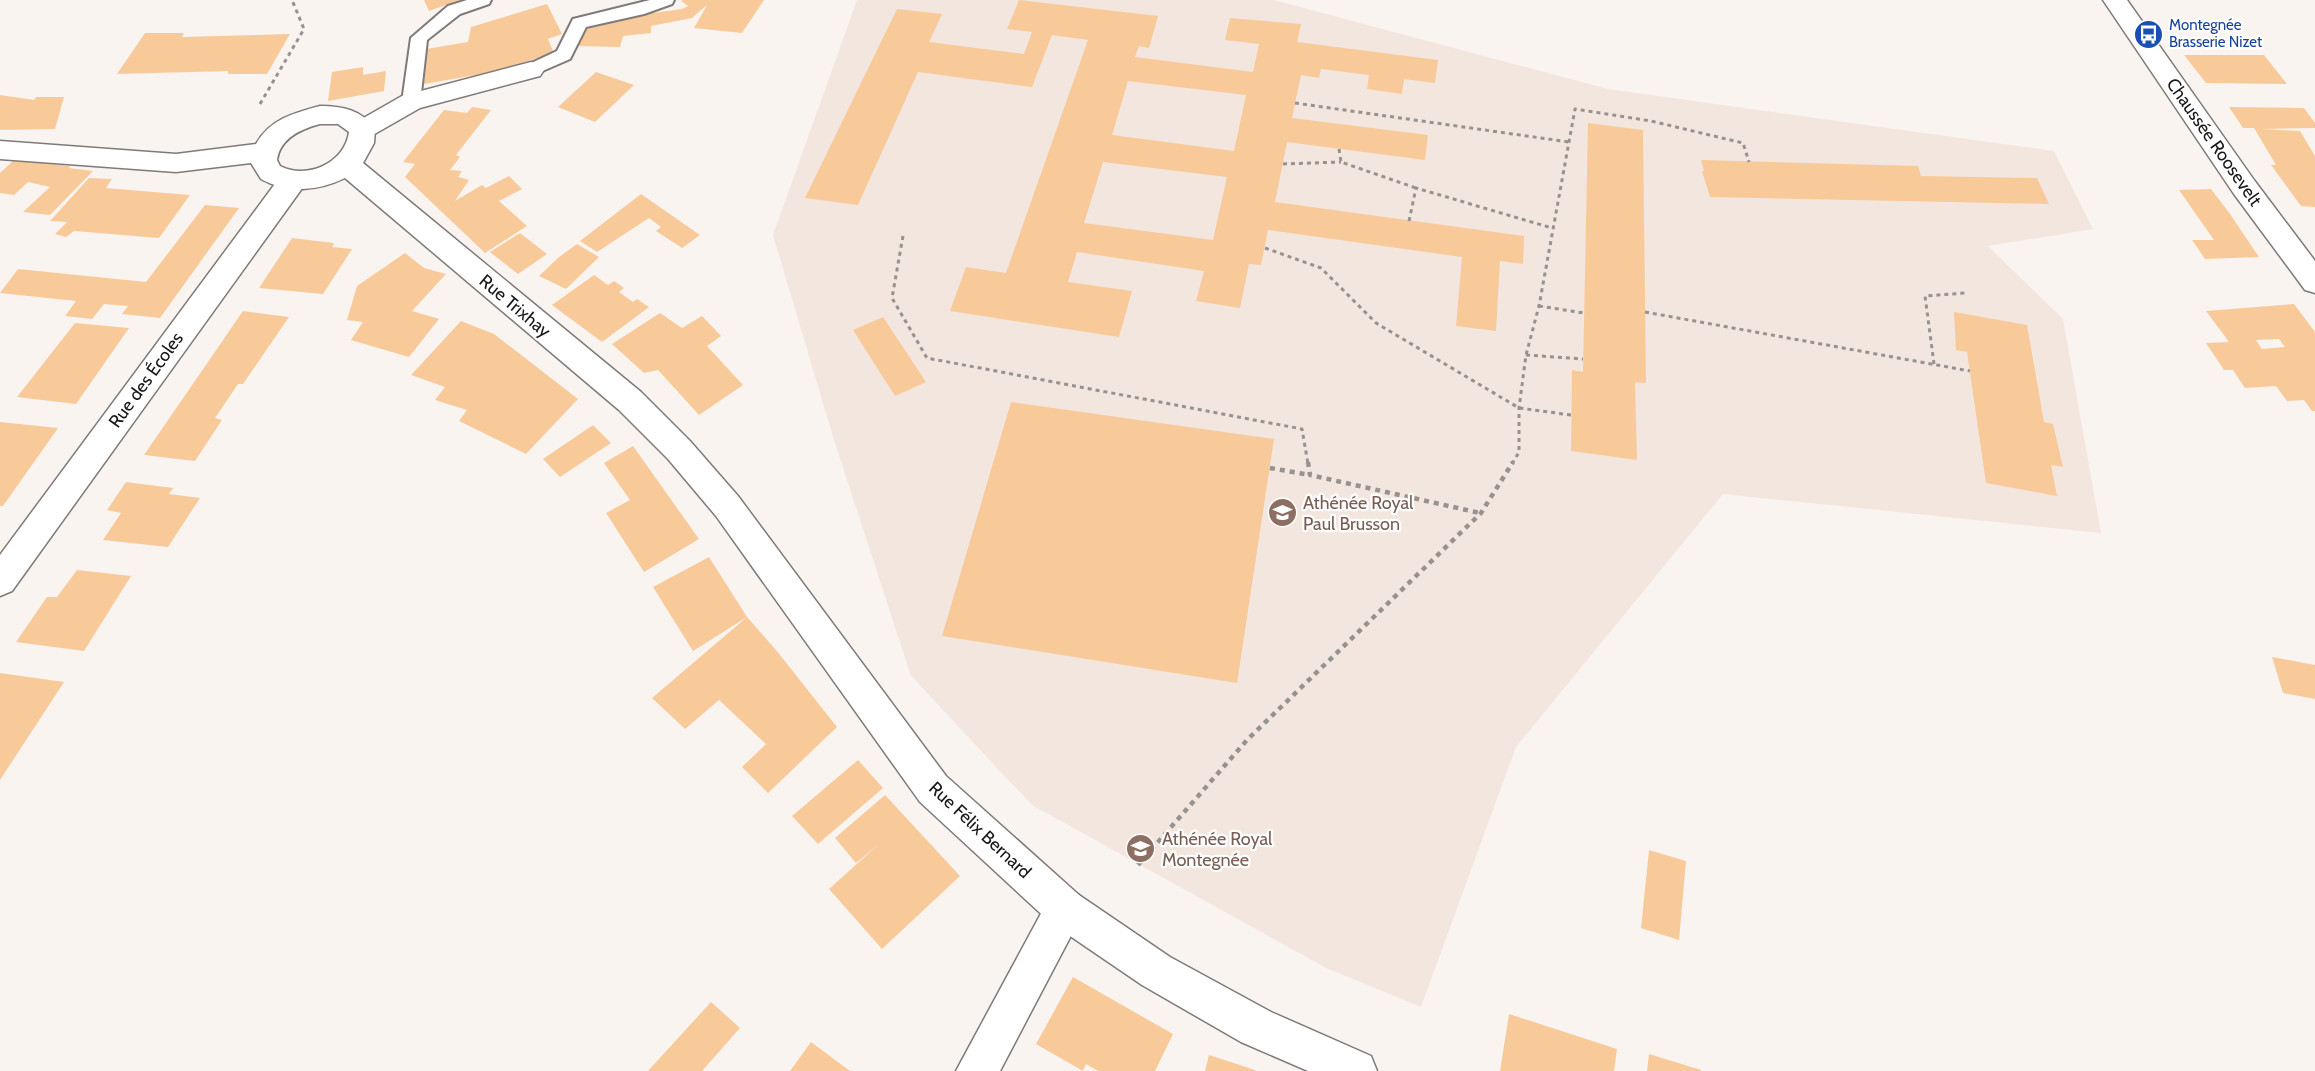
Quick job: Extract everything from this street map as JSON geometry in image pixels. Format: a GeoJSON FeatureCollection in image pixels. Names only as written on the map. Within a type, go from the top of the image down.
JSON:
{"type":"FeatureCollection","features":[{"type":"Feature","properties":{"kind":"street","name":"Chaussée Roosevelt"},"geometry":{"type":"LineString","coordinates":[[2115,0],[2244,187],[2315,282]]}},
{"type":"Feature","properties":{"kind":"street"},"geometry":{"type":"LineString","coordinates":[[362,130],[411,102],[531,70]]}},
{"type":"Feature","properties":{"kind":"street"},"geometry":{"type":"LineString","coordinates":[[320,115],[338,115],[351,119],[362,130],[363,140],[359,152],[347,165],[311,179],[293,180],[278,177],[267,171],[263,163],[264,152],[272,138],[284,128],[303,120],[320,115]]}},
{"type":"Feature","properties":{"kind":"street"},"geometry":{"type":"LineString","coordinates":[[0,150],[176,163],[264,152]]}},
{"type":"Feature","properties":{"kind":"street","name":"Rue Trixhay"},"geometry":{"type":"LineString","coordinates":[[347,165],[630,400],[679,450]]}},
{"type":"Feature","properties":{"kind":"street","name":"Rue des Écoles"},"geometry":{"type":"LineString","coordinates":[[0,581],[293,180]]}},
{"type":"Feature","properties":{"kind":"street","name":"Rue Félix Bernard"},"geometry":{"type":"LineString","coordinates":[[679,450],[727,506],[933,789],[1065,909],[1156,971],[1265,1031],[1356,1071]]}},
{"type":"Feature","properties":{"kind":"street"},"geometry":{"type":"LineString","coordinates":[[977,1071],[1065,909]]}},
{"type":"Feature","properties":{"kind":"lane"},"geometry":{"type":"LineString","coordinates":[[411,102],[420,38],[454,10],[483,0]]}},
{"type":"Feature","properties":{"kind":"lane"},"geometry":{"type":"LineString","coordinates":[[531,70],[564,55],[579,23],[638,10],[666,0]]}},
{"type":"Feature","properties":{"kind":"path"},"geometry":{"type":"LineString","coordinates":[[255,113],[304,29],[292,0]]}},
{"type":"Feature","properties":{"kind":"path"},"geometry":{"type":"LineString","coordinates":[[1295,103],[1569,141]]}},
{"type":"Feature","properties":{"kind":"path"},"geometry":{"type":"LineString","coordinates":[[1138,865],[1247,740],[1481,513],[1519,452],[1519,408],[1526,355],[1539,306],[1575,109],[1651,121],[1743,143],[1749,162]]}},
{"type":"Feature","properties":{"kind":"path"},"geometry":{"type":"LineString","coordinates":[[1339,149],[1341,162]]}},
{"type":"Feature","properties":{"kind":"path"},"geometry":{"type":"LineString","coordinates":[[1283,164],[1341,162],[1416,188],[1552,228]]}},
{"type":"Feature","properties":{"kind":"path"},"geometry":{"type":"LineString","coordinates":[[1409,220],[1416,188]]}},
{"type":"Feature","properties":{"kind":"path"},"geometry":{"type":"LineString","coordinates":[[903,236],[892,298],[927,358],[1302,429],[1310,475]]}},
{"type":"Feature","properties":{"kind":"path"},"geometry":{"type":"LineString","coordinates":[[1265,249],[1322,268],[1376,323],[1519,408],[1571,415]]}},
{"type":"Feature","properties":{"kind":"path"},"geometry":{"type":"LineString","coordinates":[[1934,364],[1925,296],[1965,293]]}},
{"type":"Feature","properties":{"kind":"path"},"geometry":{"type":"LineString","coordinates":[[1539,306],[1584,313]]}},
{"type":"Feature","properties":{"kind":"path"},"geometry":{"type":"LineString","coordinates":[[1645,312],[1970,371]]}},
{"type":"Feature","properties":{"kind":"path"},"geometry":{"type":"LineString","coordinates":[[1526,355],[1583,359]]}},
{"type":"Feature","properties":{"kind":"path"},"geometry":{"type":"LineString","coordinates":[[1270,468],[1481,513]]}},
{"type":"Feature","properties":{"kind":"shaded area","name":"Athénée Royal Paul Brusson"},"geometry":{"type":"Polygon","coordinates":[[[857,0],[1274,0],[1608,89],[2054,151],[2093,229],[1988,246],[2063,319],[2101,533],[1723,494],[1516,747],[1421,1007],[1326,968],[1032,805],[911,676],[833,437],[773,235],[857,0]]]}},
{"type":"Feature","properties":{"kind":"building"},"geometry":{"type":"Polygon","coordinates":[[[424,0],[460,0],[429,11],[424,0]]]}},
{"type":"Feature","properties":{"kind":"building"},"geometry":{"type":"Polygon","coordinates":[[[764,0],[742,33],[694,28],[707,5],[692,18],[651,26],[651,33],[623,36],[620,47],[576,46],[584,27],[600,26],[601,20],[682,9],[688,6],[681,1],[764,0]]]}},
{"type":"Feature","properties":{"kind":"building"},"geometry":{"type":"Polygon","coordinates":[[[1019,0],[1158,16],[1149,48],[1139,46],[1135,57],[1253,72],[1259,44],[1225,40],[1230,18],[1301,24],[1297,42],[1438,60],[1435,83],[1404,79],[1402,94],[1367,89],[1369,75],[1321,69],[1319,78],[1301,75],[1292,118],[1428,135],[1425,160],[1287,142],[1275,202],[1524,236],[1523,264],[1500,261],[1496,331],[1456,326],[1462,257],[1268,230],[1261,265],[1249,264],[1240,308],[1196,301],[1204,271],[1077,252],[1068,282],[1132,291],[1119,337],[950,311],[966,267],[1006,273],[1088,40],[1052,35],[1032,87],[918,72],[858,205],[805,198],[897,9],[942,14],[929,42],[1024,54],[1032,32],[1007,29],[1019,0]],[[1128,81],[1112,135],[1234,151],[1246,95],[1128,81]],[[1103,162],[1084,223],[1213,240],[1227,177],[1103,162]]]}},
{"type":"Feature","properties":{"kind":"building"},"geometry":{"type":"Polygon","coordinates":[[[547,4],[562,34],[548,39],[554,53],[493,72],[424,84],[426,49],[468,42],[471,27],[547,4]]]}},
{"type":"Feature","properties":{"kind":"building"},"geometry":{"type":"Polygon","coordinates":[[[145,33],[184,33],[182,37],[290,34],[267,74],[228,74],[228,71],[117,74],[145,33]]]}},
{"type":"Feature","properties":{"kind":"building"},"geometry":{"type":"Polygon","coordinates":[[[2184,55],[2264,55],[2287,84],[2206,83],[2184,55]]]}},
{"type":"Feature","properties":{"kind":"building"},"geometry":{"type":"Polygon","coordinates":[[[363,67],[363,75],[386,71],[384,91],[328,101],[332,72],[363,67]]]}},
{"type":"Feature","properties":{"kind":"building"},"geometry":{"type":"Polygon","coordinates":[[[596,72],[634,85],[595,122],[558,107],[596,72]]]}},
{"type":"Feature","properties":{"kind":"building"},"geometry":{"type":"Polygon","coordinates":[[[0,95],[34,100],[36,97],[64,97],[55,129],[0,130],[0,95]]]}},
{"type":"Feature","properties":{"kind":"building"},"geometry":{"type":"Polygon","coordinates":[[[472,107],[491,110],[456,155],[460,157],[450,170],[462,171],[458,177],[469,180],[455,201],[482,185],[486,188],[509,176],[522,189],[499,201],[527,226],[485,253],[405,177],[415,164],[403,162],[444,110],[467,113],[472,107]]]}},
{"type":"Feature","properties":{"kind":"building"},"geometry":{"type":"Polygon","coordinates":[[[2229,107],[2304,108],[2315,123],[2315,128],[2261,129],[2300,131],[2315,156],[2315,207],[2301,206],[2271,165],[2276,165],[2254,128],[2243,128],[2229,107]]]}},
{"type":"Feature","properties":{"kind":"building"},"geometry":{"type":"Polygon","coordinates":[[[1588,123],[1643,130],[1646,383],[1635,382],[1637,460],[1571,451],[1572,370],[1583,372],[1588,123]]]}},
{"type":"Feature","properties":{"kind":"building"},"geometry":{"type":"Polygon","coordinates":[[[14,160],[93,171],[50,215],[23,212],[50,187],[28,182],[14,195],[0,193],[0,173],[14,160]]]}},
{"type":"Feature","properties":{"kind":"building"},"geometry":{"type":"Polygon","coordinates":[[[1701,160],[1918,166],[1921,176],[2037,178],[2049,204],[1710,197],[1701,160]]]}},
{"type":"Feature","properties":{"kind":"building"},"geometry":{"type":"Polygon","coordinates":[[[89,178],[112,179],[106,188],[190,195],[159,238],[74,231],[66,237],[55,234],[67,222],[50,221],[89,178]]]}},
{"type":"Feature","properties":{"kind":"building"},"geometry":{"type":"Polygon","coordinates":[[[2211,189],[2259,257],[2205,259],[2192,240],[2214,240],[2179,190],[2211,189]]]}},
{"type":"Feature","properties":{"kind":"building"},"geometry":{"type":"Polygon","coordinates":[[[641,194],[700,235],[682,248],[656,231],[661,227],[649,218],[597,252],[580,241],[641,194]]]}},
{"type":"Feature","properties":{"kind":"building"},"geometry":{"type":"Polygon","coordinates":[[[205,205],[239,208],[160,318],[122,314],[128,306],[104,304],[92,319],[65,316],[76,301],[0,293],[18,269],[146,282],[205,205]]]}},
{"type":"Feature","properties":{"kind":"building"},"geometry":{"type":"Polygon","coordinates":[[[520,233],[547,254],[518,274],[490,252],[520,233]]]}},
{"type":"Feature","properties":{"kind":"building"},"geometry":{"type":"Polygon","coordinates":[[[292,238],[334,243],[332,247],[352,249],[323,294],[259,288],[292,238]]]}},
{"type":"Feature","properties":{"kind":"building"},"geometry":{"type":"Polygon","coordinates":[[[577,244],[599,257],[566,289],[539,276],[559,257],[577,244]]]}},
{"type":"Feature","properties":{"kind":"building"},"geometry":{"type":"Polygon","coordinates":[[[405,253],[424,268],[446,274],[412,311],[439,319],[409,357],[351,340],[363,322],[347,320],[357,286],[405,253]]]}},
{"type":"Feature","properties":{"kind":"building"},"geometry":{"type":"Polygon","coordinates":[[[594,275],[608,285],[614,281],[624,288],[619,292],[633,302],[637,299],[649,307],[602,342],[552,305],[594,275]]]}},
{"type":"Feature","properties":{"kind":"building"},"geometry":{"type":"Polygon","coordinates":[[[2294,304],[2315,332],[2315,411],[2312,411],[2304,400],[2287,401],[2276,386],[2245,388],[2233,370],[2224,370],[2206,343],[2229,342],[2206,311],[2294,304]],[[2279,339],[2256,340],[2262,349],[2285,347],[2279,339]]]}},
{"type":"Feature","properties":{"kind":"building"},"geometry":{"type":"Polygon","coordinates":[[[243,311],[289,317],[243,384],[238,384],[215,418],[222,420],[195,461],[144,455],[243,311]]]}},
{"type":"Feature","properties":{"kind":"building"},"geometry":{"type":"Polygon","coordinates":[[[1954,312],[2027,325],[2044,422],[2053,424],[2063,467],[2051,465],[2057,496],[1986,483],[1967,352],[1956,350],[1954,312]]]}},
{"type":"Feature","properties":{"kind":"building"},"geometry":{"type":"Polygon","coordinates":[[[660,313],[682,328],[702,316],[721,336],[707,346],[743,385],[699,415],[658,370],[644,373],[612,344],[660,313]]]}},
{"type":"Feature","properties":{"kind":"building"},"geometry":{"type":"Polygon","coordinates":[[[883,317],[926,382],[895,396],[853,330],[883,317]]]}},
{"type":"Feature","properties":{"kind":"building"},"geometry":{"type":"Polygon","coordinates":[[[461,321],[494,334],[578,399],[526,454],[459,421],[467,410],[435,400],[445,387],[411,375],[461,321]]]}},
{"type":"Feature","properties":{"kind":"building"},"geometry":{"type":"Polygon","coordinates":[[[75,323],[129,328],[76,404],[17,397],[75,323]]]}},
{"type":"Feature","properties":{"kind":"building"},"geometry":{"type":"Polygon","coordinates":[[[1011,402],[1274,439],[1237,683],[942,636],[1011,402]]]}},
{"type":"Feature","properties":{"kind":"building"},"geometry":{"type":"Polygon","coordinates":[[[0,422],[58,428],[3,506],[0,506],[0,422]]]}},
{"type":"Feature","properties":{"kind":"building"},"geometry":{"type":"Polygon","coordinates":[[[593,425],[611,443],[560,477],[543,459],[593,425]]]}},
{"type":"Feature","properties":{"kind":"building"},"geometry":{"type":"Polygon","coordinates":[[[633,446],[699,539],[644,572],[606,513],[630,500],[604,463],[633,446]]]}},
{"type":"Feature","properties":{"kind":"building"},"geometry":{"type":"Polygon","coordinates":[[[126,482],[173,488],[169,494],[200,498],[168,547],[103,540],[121,513],[107,510],[126,482]]]}},
{"type":"Feature","properties":{"kind":"building"},"geometry":{"type":"Polygon","coordinates":[[[709,557],[747,617],[693,651],[653,587],[709,557]]]}},
{"type":"Feature","properties":{"kind":"building"},"geometry":{"type":"Polygon","coordinates":[[[77,570],[131,576],[84,651],[16,642],[47,597],[57,597],[77,570]]]}},
{"type":"Feature","properties":{"kind":"building"},"geometry":{"type":"Polygon","coordinates":[[[747,617],[837,727],[768,793],[742,767],[766,744],[719,700],[685,729],[652,698],[747,617]]]}},
{"type":"Feature","properties":{"kind":"building"},"geometry":{"type":"Polygon","coordinates":[[[2272,657],[2315,665],[2315,699],[2283,693],[2272,657]]]}},
{"type":"Feature","properties":{"kind":"building"},"geometry":{"type":"Polygon","coordinates":[[[0,673],[64,682],[0,780],[0,673]]]}},
{"type":"Feature","properties":{"kind":"building"},"geometry":{"type":"Polygon","coordinates":[[[858,760],[883,788],[818,844],[792,816],[858,760]]]}},
{"type":"Feature","properties":{"kind":"building"},"geometry":{"type":"Polygon","coordinates":[[[885,795],[960,876],[882,949],[829,889],[879,844],[856,863],[835,838],[885,795]]]}},
{"type":"Feature","properties":{"kind":"building"},"geometry":{"type":"Polygon","coordinates":[[[1649,850],[1686,861],[1679,940],[1641,928],[1649,850]]]}},
{"type":"Feature","properties":{"kind":"building"},"geometry":{"type":"Polygon","coordinates":[[[1073,977],[1173,1034],[1155,1071],[1098,1071],[1086,1064],[1083,1071],[1036,1044],[1073,977]]]}},
{"type":"Feature","properties":{"kind":"building"},"geometry":{"type":"Polygon","coordinates":[[[711,1002],[740,1028],[702,1071],[648,1071],[711,1002]]]}},
{"type":"Feature","properties":{"kind":"building"},"geometry":{"type":"Polygon","coordinates":[[[1509,1014],[1617,1049],[1614,1071],[1500,1071],[1509,1014]]]}},
{"type":"Feature","properties":{"kind":"building"},"geometry":{"type":"Polygon","coordinates":[[[811,1042],[850,1071],[790,1071],[811,1042]]]}},
{"type":"Feature","properties":{"kind":"building"},"geometry":{"type":"Polygon","coordinates":[[[1649,1054],[1701,1070],[1701,1071],[1647,1071],[1649,1054]]]}},
{"type":"Feature","properties":{"kind":"building"},"geometry":{"type":"Polygon","coordinates":[[[1209,1055],[1246,1067],[1257,1071],[1205,1071],[1209,1055]]]}},
{"type":"Feature","properties":{"kind":"place","name":"Montegnée Brasserie Nizet"},"geometry":{"type":"Point","coordinates":[2148,34]}},
{"type":"Feature","properties":{"kind":"place","name":"Athénée Royal Paul Brusson"},"geometry":{"type":"Point","coordinates":[1282,513]}},
{"type":"Feature","properties":{"kind":"place","name":"Athénée Royal Montegnée"},"geometry":{"type":"Point","coordinates":[1141,849]}}]}
